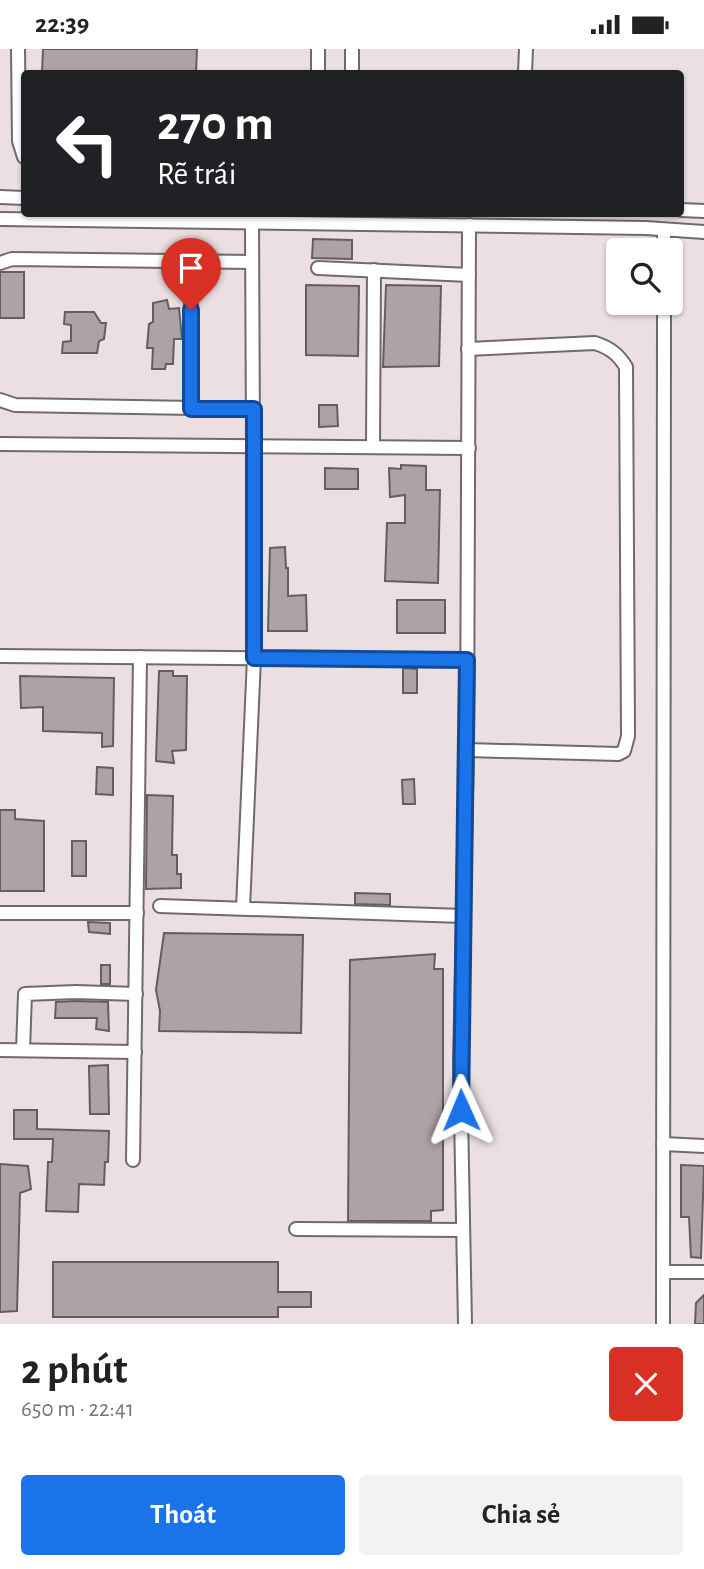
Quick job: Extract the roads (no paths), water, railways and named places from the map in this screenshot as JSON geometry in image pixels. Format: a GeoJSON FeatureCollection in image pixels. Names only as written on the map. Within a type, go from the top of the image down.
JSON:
{"type":"FeatureCollection","features":[{"type":"Feature","properties":{"kind":"street"},"geometry":{"type":"LineString","coordinates":[[18,49],[21,147]]}},
{"type":"Feature","properties":{"kind":"street"},"geometry":{"type":"LineString","coordinates":[[318,49],[318,70]]}},
{"type":"Feature","properties":{"kind":"street"},"geometry":{"type":"LineString","coordinates":[[352,49],[352,70]]}},
{"type":"Feature","properties":{"kind":"street"},"geometry":{"type":"LineString","coordinates":[[526,49],[526,70]]}},
{"type":"Feature","properties":{"kind":"street"},"geometry":{"type":"LineString","coordinates":[[0,197],[21,198]]}},
{"type":"Feature","properties":{"kind":"street"},"geometry":{"type":"LineString","coordinates":[[684,210],[704,211]]}},
{"type":"Feature","properties":{"kind":"street"},"geometry":{"type":"LineString","coordinates":[[0,219],[469,225],[704,232]]}},
{"type":"Feature","properties":{"kind":"street"},"geometry":{"type":"LineString","coordinates":[[243,908],[254,658],[252,222]]}},
{"type":"Feature","properties":{"kind":"street"},"geometry":{"type":"LineString","coordinates":[[465,1324],[460,1062],[467,750],[469,225]]}},
{"type":"Feature","properties":{"kind":"street"},"geometry":{"type":"LineString","coordinates":[[664,230],[664,238]]}},
{"type":"Feature","properties":{"kind":"street"},"geometry":{"type":"LineString","coordinates":[[0,263],[12,258],[253,262]]}},
{"type":"Feature","properties":{"kind":"street"},"geometry":{"type":"LineString","coordinates":[[191,261],[191,409]]}},
{"type":"Feature","properties":{"kind":"street"},"geometry":{"type":"LineString","coordinates":[[318,268],[468,275]]}},
{"type":"Feature","properties":{"kind":"street"},"geometry":{"type":"LineString","coordinates":[[373,447],[374,271]]}},
{"type":"Feature","properties":{"kind":"street"},"geometry":{"type":"LineString","coordinates":[[663,1323],[664,315]]}},
{"type":"Feature","properties":{"kind":"street"},"geometry":{"type":"LineString","coordinates":[[467,750],[618,754],[624,751],[628,736],[626,367],[620,357],[595,343],[468,349]]}},
{"type":"Feature","properties":{"kind":"street"},"geometry":{"type":"LineString","coordinates":[[0,400],[15,405],[254,409]]}},
{"type":"Feature","properties":{"kind":"street"},"geometry":{"type":"LineString","coordinates":[[0,444],[469,448]]}},
{"type":"Feature","properties":{"kind":"street"},"geometry":{"type":"LineString","coordinates":[[0,656],[467,660]]}},
{"type":"Feature","properties":{"kind":"street"},"geometry":{"type":"LineString","coordinates":[[133,1160],[140,657]]}},
{"type":"Feature","properties":{"kind":"street"},"geometry":{"type":"LineString","coordinates":[[160,906],[463,916]]}},
{"type":"Feature","properties":{"kind":"street"},"geometry":{"type":"LineString","coordinates":[[0,913],[137,913]]}},
{"type":"Feature","properties":{"kind":"street"},"geometry":{"type":"LineString","coordinates":[[23,1050],[25,994],[136,994]]}},
{"type":"Feature","properties":{"kind":"street"},"geometry":{"type":"LineString","coordinates":[[0,1050],[135,1052]]}},
{"type":"Feature","properties":{"kind":"street"},"geometry":{"type":"LineString","coordinates":[[663,1143],[704,1146]]}},
{"type":"Feature","properties":{"kind":"street"},"geometry":{"type":"LineString","coordinates":[[296,1229],[463,1230]]}},
{"type":"Feature","properties":{"kind":"street"},"geometry":{"type":"LineString","coordinates":[[663,1272],[704,1272]]}}]}
